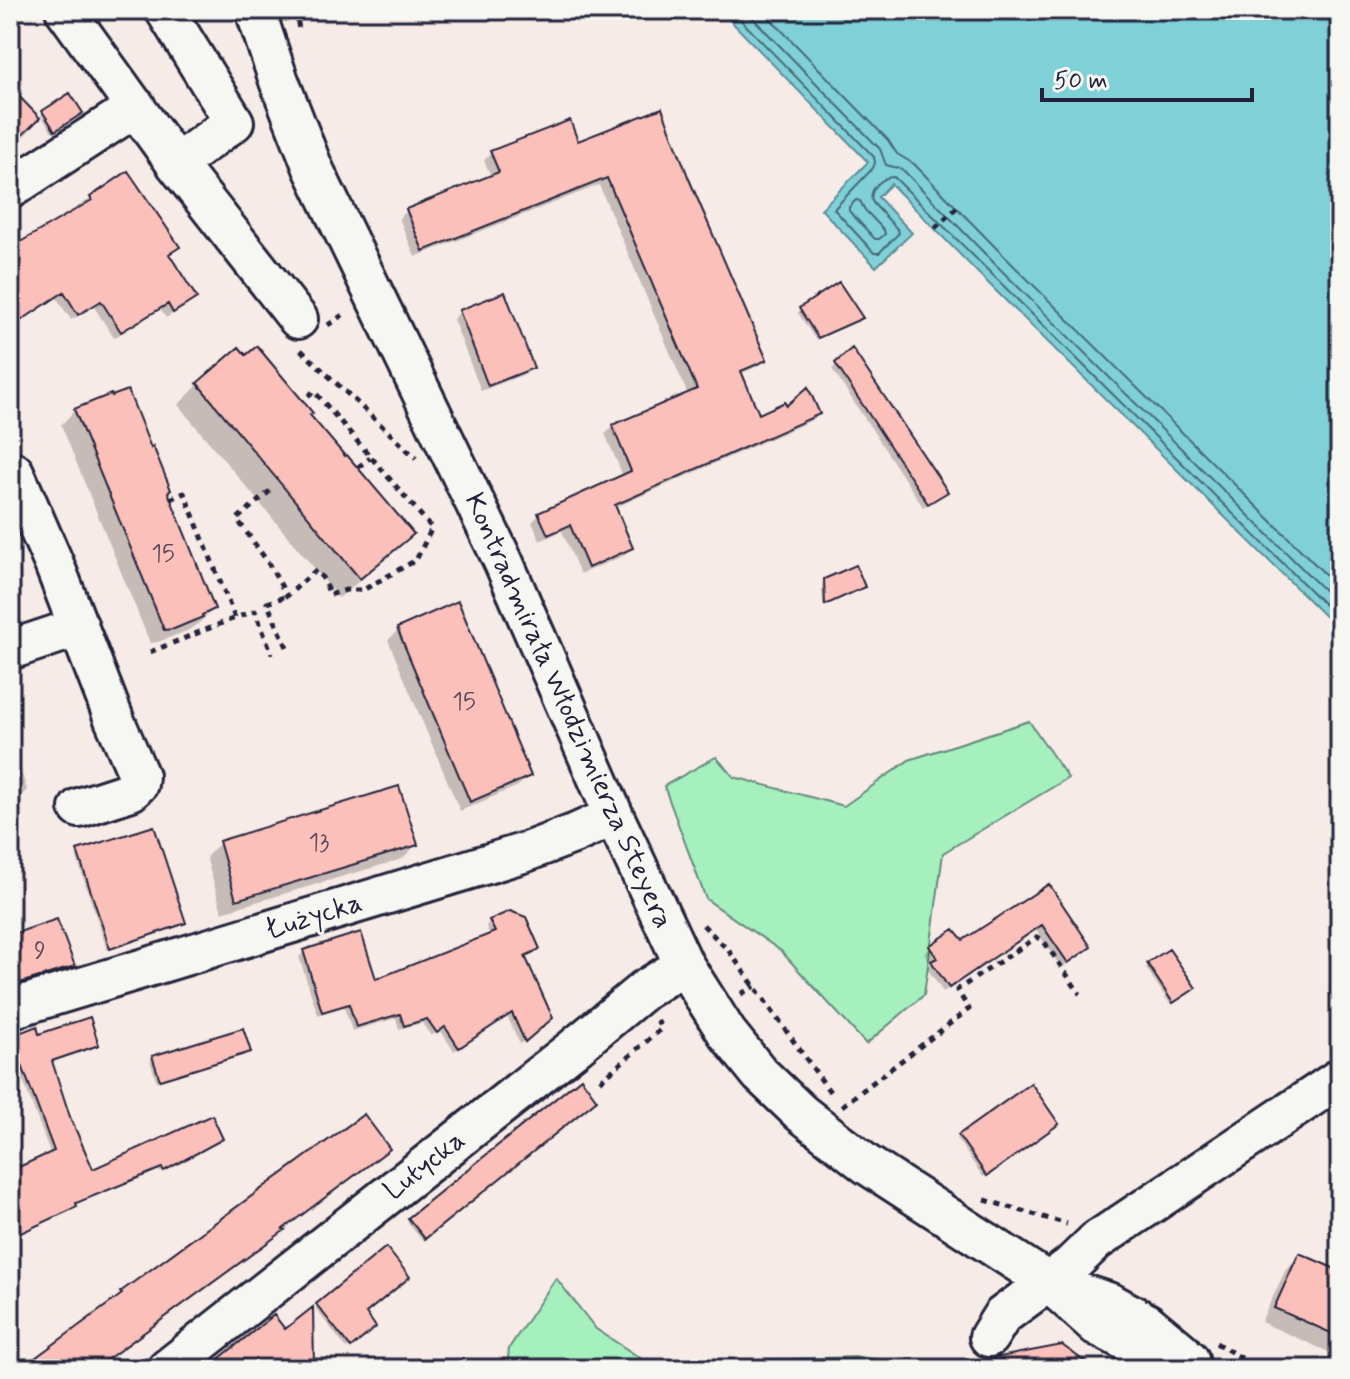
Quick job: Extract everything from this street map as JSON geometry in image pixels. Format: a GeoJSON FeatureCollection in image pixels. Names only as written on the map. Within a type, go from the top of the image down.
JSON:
{"type":"FeatureCollection","features":[{"type":"Feature","properties":{"kind":"street"},"geometry":{"type":"LineString","coordinates":[[65,10],[176,164],[298,319]]}},
{"type":"Feature","properties":{"kind":"street"},"geometry":{"type":"LineString","coordinates":[[165,10],[234,122],[176,164]]}},
{"type":"Feature","properties":{"kind":"street","name":"Kontradmirała Włodzimierza Steyera"},"geometry":{"type":"LineString","coordinates":[[255,10],[313,168],[503,561],[614,816],[684,965],[711,1009],[760,1074],[818,1128],[866,1164],[1048,1282],[1111,1303],[1147,1323],[1198,1364]]}},
{"type":"Feature","properties":{"kind":"street"},"geometry":{"type":"LineString","coordinates":[[10,189],[136,107]]}},
{"type":"Feature","properties":{"kind":"street"},"geometry":{"type":"LineString","coordinates":[[11,469],[54,564],[139,776],[138,784],[131,791],[79,808]]}},
{"type":"Feature","properties":{"kind":"street"},"geometry":{"type":"LineString","coordinates":[[10,650],[79,627]]}},
{"type":"Feature","properties":{"kind":"street","name":"Łużycka"},"geometry":{"type":"LineString","coordinates":[[10,1009],[526,852],[614,816]]}},
{"type":"Feature","properties":{"kind":"street","name":"Lutycka"},"geometry":{"type":"LineString","coordinates":[[167,1369],[644,990],[684,965]]}},
{"type":"Feature","properties":{"kind":"street"},"geometry":{"type":"LineString","coordinates":[[989,1337],[1002,1316],[1070,1266],[1096,1241],[1340,1078]]}},
{"type":"Feature","properties":{"kind":"path"},"geometry":{"type":"LineString","coordinates":[[935,228],[958,206]]}},
{"type":"Feature","properties":{"kind":"path"},"geometry":{"type":"LineString","coordinates":[[287,647],[267,603],[287,596],[316,570],[330,595],[346,590],[363,590],[416,560],[432,528],[314,391],[303,401]]}},
{"type":"Feature","properties":{"kind":"path"},"geometry":{"type":"LineString","coordinates":[[358,467],[370,458]]}},
{"type":"Feature","properties":{"kind":"path"},"geometry":{"type":"LineString","coordinates":[[270,491],[237,519],[287,596]]}},
{"type":"Feature","properties":{"kind":"path"},"geometry":{"type":"LineString","coordinates":[[170,499],[184,493],[235,618]]}},
{"type":"Feature","properties":{"kind":"path"},"geometry":{"type":"LineString","coordinates":[[150,652],[255,611],[272,654]]}},
{"type":"Feature","properties":{"kind":"path"},"geometry":{"type":"LineString","coordinates":[[700,922],[729,951],[847,1113]]}},
{"type":"Feature","properties":{"kind":"path"},"geometry":{"type":"LineString","coordinates":[[841,1107],[969,1009],[957,990],[1037,937],[1043,940],[1080,994]]}},
{"type":"Feature","properties":{"kind":"path"},"geometry":{"type":"LineString","coordinates":[[741,994],[755,986]]}},
{"type":"Feature","properties":{"kind":"path"},"geometry":{"type":"LineString","coordinates":[[600,1081],[661,1029],[656,1015]]}},
{"type":"Feature","properties":{"kind":"path"},"geometry":{"type":"LineString","coordinates":[[984,1199],[1069,1225]]}},
{"type":"Feature","properties":{"kind":"green space"},"geometry":{"type":"Polygon","coordinates":[[[1029,721],[1068,778],[943,853],[924,995],[866,1044],[781,951],[706,899],[664,786],[716,757],[734,777],[844,806],[909,760],[1029,721]]]}},
{"type":"Feature","properties":{"kind":"green space"},"geometry":{"type":"Polygon","coordinates":[[[556,1278],[596,1329],[648,1363],[861,1357],[936,1369],[507,1369],[509,1348],[556,1278]]]}},
{"type":"Feature","properties":{"kind":"water"},"geometry":{"type":"Polygon","coordinates":[[[720,10],[1340,10],[1340,631],[891,184],[878,197],[912,233],[876,267],[821,209],[868,162],[720,10]]]}},
{"type":"Feature","properties":{"kind":"building"},"geometry":{"type":"Polygon","coordinates":[[[10,87],[40,118],[10,147],[10,87]]]}},
{"type":"Feature","properties":{"kind":"building"},"geometry":{"type":"Polygon","coordinates":[[[70,93],[83,113],[55,131],[42,111],[70,93]]]}},
{"type":"Feature","properties":{"kind":"building"},"geometry":{"type":"Polygon","coordinates":[[[662,108],[767,360],[741,371],[759,414],[785,402],[786,406],[808,387],[820,414],[615,505],[633,548],[588,568],[570,525],[548,535],[538,513],[631,471],[612,425],[697,389],[607,178],[423,251],[406,209],[499,172],[490,151],[570,120],[578,141],[662,108]]]}},
{"type":"Feature","properties":{"kind":"building"},"geometry":{"type":"Polygon","coordinates":[[[128,171],[180,247],[169,254],[197,298],[173,313],[168,304],[121,332],[101,301],[78,315],[64,292],[10,328],[10,248],[92,200],[90,197],[128,171]]]}},
{"type":"Feature","properties":{"kind":"building"},"geometry":{"type":"Polygon","coordinates":[[[839,282],[863,318],[818,338],[799,308],[839,282]]]}},
{"type":"Feature","properties":{"kind":"building"},"geometry":{"type":"Polygon","coordinates":[[[505,292],[534,368],[488,386],[459,310],[505,292]]]}},
{"type":"Feature","properties":{"kind":"building"},"geometry":{"type":"Polygon","coordinates":[[[257,346],[313,413],[310,415],[414,534],[360,579],[197,383],[239,347],[246,355],[257,346]]]}},
{"type":"Feature","properties":{"kind":"building"},"geometry":{"type":"Polygon","coordinates":[[[852,348],[948,492],[928,504],[835,363],[852,348]]]}},
{"type":"Feature","properties":{"kind":"building"},"geometry":{"type":"Polygon","coordinates":[[[128,390],[171,490],[168,492],[215,609],[174,629],[164,630],[74,409],[128,390]]]}},
{"type":"Feature","properties":{"kind":"building"},"geometry":{"type":"Polygon","coordinates":[[[856,565],[865,587],[825,605],[824,579],[856,565]]]}},
{"type":"Feature","properties":{"kind":"building"},"geometry":{"type":"Polygon","coordinates":[[[458,601],[531,776],[470,802],[397,628],[458,601]]]}},
{"type":"Feature","properties":{"kind":"building"},"geometry":{"type":"Polygon","coordinates":[[[399,786],[418,845],[236,900],[219,841],[399,786]]]}},
{"type":"Feature","properties":{"kind":"building"},"geometry":{"type":"Polygon","coordinates":[[[154,826],[186,923],[110,949],[77,850],[154,826]]]}},
{"type":"Feature","properties":{"kind":"building"},"geometry":{"type":"Polygon","coordinates":[[[1049,884],[1091,947],[1068,963],[1042,925],[949,988],[931,961],[937,958],[929,946],[954,929],[963,940],[1049,884]]]}},
{"type":"Feature","properties":{"kind":"building"},"geometry":{"type":"Polygon","coordinates":[[[510,911],[526,917],[540,949],[525,956],[553,1018],[525,1042],[512,1013],[459,1048],[445,1027],[437,1033],[427,1019],[404,1026],[400,1014],[356,1027],[349,1004],[322,1012],[303,950],[361,932],[376,979],[495,932],[489,920],[510,911]]]}},
{"type":"Feature","properties":{"kind":"building"},"geometry":{"type":"Polygon","coordinates":[[[57,919],[75,966],[10,986],[10,935],[57,919]]]}},
{"type":"Feature","properties":{"kind":"building"},"geometry":{"type":"Polygon","coordinates":[[[1169,949],[1196,988],[1173,1003],[1147,963],[1169,949]]]}},
{"type":"Feature","properties":{"kind":"building"},"geometry":{"type":"Polygon","coordinates":[[[90,1017],[99,1045],[52,1061],[70,1117],[93,1169],[212,1115],[223,1139],[164,1171],[162,1168],[76,1203],[77,1207],[10,1238],[10,1171],[54,1151],[11,1036],[37,1026],[39,1034],[90,1017]]]}},
{"type":"Feature","properties":{"kind":"building"},"geometry":{"type":"Polygon","coordinates":[[[243,1028],[251,1052],[160,1080],[152,1056],[243,1028]]]}},
{"type":"Feature","properties":{"kind":"building"},"geometry":{"type":"Polygon","coordinates":[[[581,1078],[597,1100],[425,1239],[408,1218],[581,1078]]]}},
{"type":"Feature","properties":{"kind":"building"},"geometry":{"type":"Polygon","coordinates":[[[1031,1083],[1059,1124],[987,1176],[958,1135],[1031,1083]]]}},
{"type":"Feature","properties":{"kind":"building"},"geometry":{"type":"Polygon","coordinates":[[[364,1114],[390,1149],[285,1230],[94,1369],[20,1369],[122,1294],[120,1292],[364,1114]]]}},
{"type":"Feature","properties":{"kind":"building"},"geometry":{"type":"Polygon","coordinates":[[[386,1247],[410,1277],[366,1313],[376,1327],[351,1348],[316,1304],[386,1247]]]}},
{"type":"Feature","properties":{"kind":"building"},"geometry":{"type":"Polygon","coordinates":[[[1299,1253],[1340,1271],[1340,1337],[1274,1308],[1299,1253]]]}},
{"type":"Feature","properties":{"kind":"building"},"geometry":{"type":"Polygon","coordinates":[[[313,1307],[314,1369],[206,1369],[274,1315],[285,1329],[313,1307]]]}},
{"type":"Feature","properties":{"kind":"building"},"geometry":{"type":"Polygon","coordinates":[[[1062,1345],[1095,1369],[995,1369],[994,1358],[1062,1345]]]}}]}
